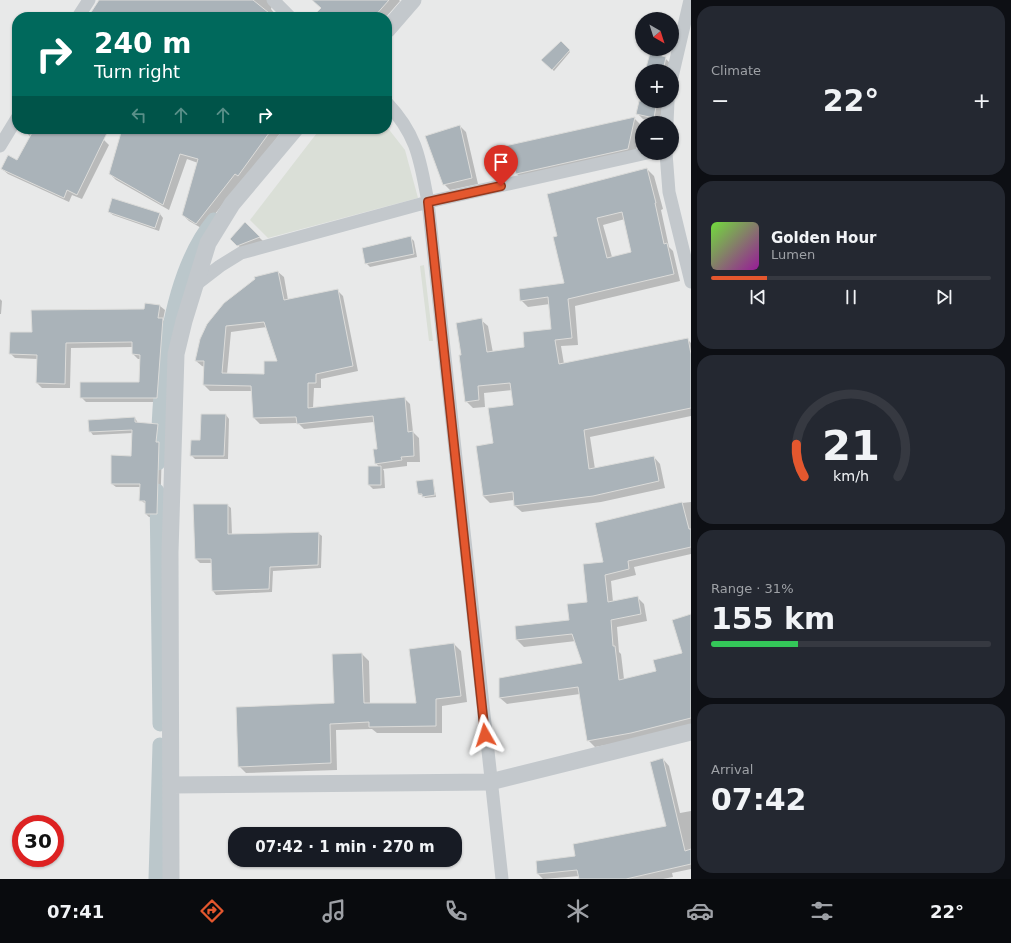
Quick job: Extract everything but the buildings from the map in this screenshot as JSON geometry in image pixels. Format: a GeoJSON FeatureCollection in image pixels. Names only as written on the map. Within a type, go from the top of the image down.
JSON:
{"type":"FeatureCollection","features":[{"type":"Feature","properties":{"kind":"street"},"geometry":{"type":"LineString","coordinates":[[81,12],[89,0]]}},
{"type":"Feature","properties":{"kind":"street"},"geometry":{"type":"LineString","coordinates":[[273,0],[285,12]]}},
{"type":"Feature","properties":{"kind":"street"},"geometry":{"type":"LineString","coordinates":[[392,24],[413,0]]}},
{"type":"Feature","properties":{"kind":"street"},"geometry":{"type":"LineString","coordinates":[[675,64],[690,0]]}},
{"type":"Feature","properties":{"kind":"street"},"geometry":{"type":"LineString","coordinates":[[392,109],[404,122],[413,139],[419,155],[428,202],[490,782],[502,879]]}},
{"type":"Feature","properties":{"kind":"street"},"geometry":{"type":"LineString","coordinates":[[0,146],[12,126]]}},
{"type":"Feature","properties":{"kind":"street"},"geometry":{"type":"LineString","coordinates":[[171,879],[172,785],[170,552],[176,354],[194,286],[208,243],[232,204],[291,134]]}},
{"type":"Feature","properties":{"kind":"street"},"geometry":{"type":"LineString","coordinates":[[194,286],[220,266],[241,253],[428,202],[635,156]]}},
{"type":"Feature","properties":{"kind":"street"},"geometry":{"type":"LineString","coordinates":[[667,160],[670,192],[691,282]]}},
{"type":"Feature","properties":{"kind":"street"},"geometry":{"type":"LineString","coordinates":[[172,785],[490,782],[691,732]]}},
{"type":"Feature","properties":{"kind":"shaded area"},"geometry":{"type":"Polygon","coordinates":[[[0,0],[691,0],[691,879],[0,879],[0,0]]]}},
{"type":"Feature","properties":{"kind":"shaded area"},"geometry":{"type":"Polygon","coordinates":[[[392,133],[405,150],[418,198],[268,238],[250,220],[316,134],[392,133]]]}},
{"type":"Feature","properties":{"kind":"shaded area"},"geometry":{"type":"Polygon","coordinates":[[[424,265],[433,341],[429,341],[420,266],[424,265]]]}},
{"type":"Feature","properties":{"kind":"waterway"},"geometry":{"type":"LineString","coordinates":[[158,463],[160,402],[168,336],[175,303],[185,272],[198,244],[214,220]]}},
{"type":"Feature","properties":{"kind":"waterway"},"geometry":{"type":"LineString","coordinates":[[157,491],[160,724]]}},
{"type":"Feature","properties":{"kind":"waterway"},"geometry":{"type":"LineString","coordinates":[[156,879],[160,745]]}},
{"type":"Feature","properties":{"kind":"route"},"geometry":{"type":"LineString","coordinates":[[485,735],[428,202],[501,186]]}}]}
